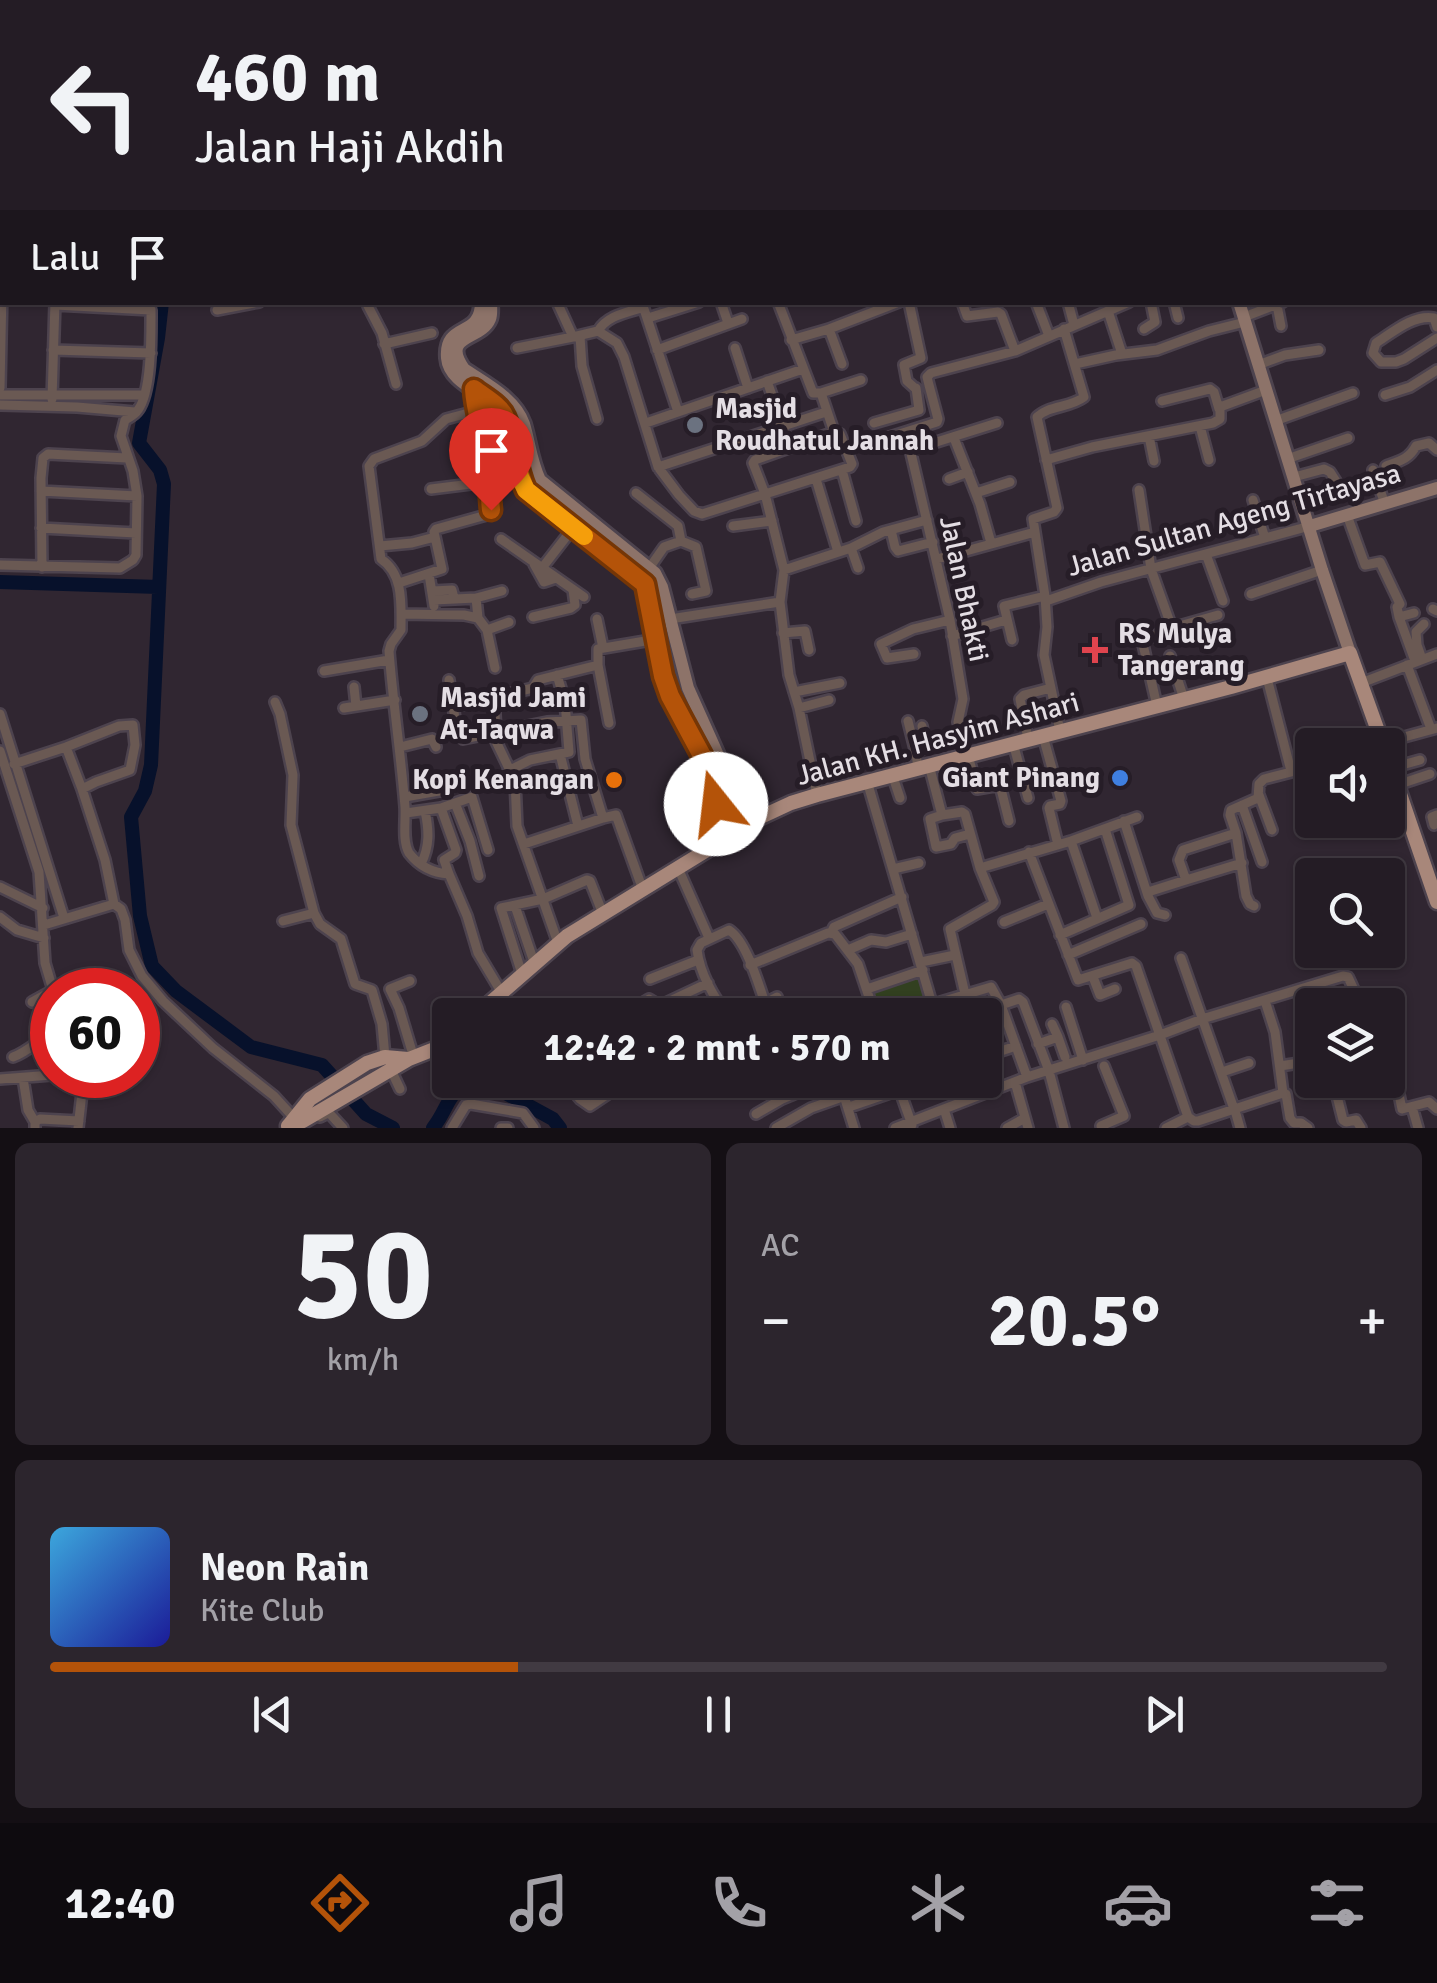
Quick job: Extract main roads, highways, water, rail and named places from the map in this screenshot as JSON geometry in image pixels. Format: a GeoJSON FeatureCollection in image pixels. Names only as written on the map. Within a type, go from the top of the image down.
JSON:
{"type":"FeatureCollection","features":[{"type":"Feature","properties":{"kind":"main road"},"geometry":{"type":"LineString","coordinates":[[481,305],[476,322],[454,336],[447,351],[449,365],[453,372],[512,404],[524,423],[540,480],[650,567],[659,579],[688,688],[722,764],[735,833]]}},
{"type":"Feature","properties":{"kind":"main road"},"geometry":{"type":"LineString","coordinates":[[491,305],[490,320],[485,327],[459,342],[459,362],[505,417],[526,490],[645,584],[670,696],[713,776],[735,833]]}},
{"type":"Feature","properties":{"kind":"main road"},"geometry":{"type":"LineString","coordinates":[[1243,314],[1322,570],[1376,728]]}},
{"type":"Feature","properties":{"kind":"main road","name":"Jalan Sultan Ageng Tirtayasa"},"geometry":{"type":"LineString","coordinates":[[1310,526],[1437,488]]}},
{"type":"Feature","properties":{"kind":"main road"},"geometry":{"type":"LineString","coordinates":[[573,528],[583,514]]}},
{"type":"Feature","properties":{"kind":"main road","name":"Jalan KH. Hasyim Ashari"},"geometry":{"type":"LineString","coordinates":[[494,998],[558,943],[780,808],[921,762],[966,756],[1350,653]]}},
{"type":"Feature","properties":{"kind":"main road"},"geometry":{"type":"LineString","coordinates":[[663,676],[674,677],[683,671]]}},
{"type":"Feature","properties":{"kind":"main road"},"geometry":{"type":"LineString","coordinates":[[670,696],[677,688],[688,688]]}},
{"type":"Feature","properties":{"kind":"main road"},"geometry":{"type":"LineString","coordinates":[[709,848],[724,831],[713,776]]}},
{"type":"Feature","properties":{"kind":"main road"},"geometry":{"type":"LineString","coordinates":[[1405,812],[1437,902]]}},
{"type":"Feature","properties":{"kind":"main road"},"geometry":{"type":"LineString","coordinates":[[323,1099],[355,1070],[411,1058],[432,1048]]}},
{"type":"Feature","properties":{"kind":"main road"},"geometry":{"type":"LineString","coordinates":[[292,1125],[301,1108],[364,1084],[388,1063]]}},
{"type":"Feature","properties":{"kind":"waterway"},"geometry":{"type":"LineString","coordinates":[[162,305],[139,443],[160,470],[164,484],[151,765],[145,791],[131,817],[140,916],[152,966],[176,991],[251,1047],[322,1065],[366,1114],[393,1128]]}},
{"type":"Feature","properties":{"kind":"waterway"},"geometry":{"type":"LineString","coordinates":[[0,582],[159,587]]}},
{"type":"Feature","properties":{"kind":"waterway"},"geometry":{"type":"LineString","coordinates":[[433,1128],[464,1083],[489,1084],[553,1119],[560,1128]]}},
{"type":"Feature","properties":{"kind":"place","name":"Masjid Roudhatul Jannah"},"geometry":{"type":"Point","coordinates":[695,425]}},
{"type":"Feature","properties":{"kind":"place","name":"RS Mulya Tangerang"},"geometry":{"type":"Point","coordinates":[1095,650]}},
{"type":"Feature","properties":{"kind":"place","name":"Masjid Jami At-Taqwa"},"geometry":{"type":"Point","coordinates":[420,714]}},
{"type":"Feature","properties":{"kind":"place","name":"Giant Pinang"},"geometry":{"type":"Point","coordinates":[1120,778]}},
{"type":"Feature","properties":{"kind":"place","name":"Kopi Kenangan"},"geometry":{"type":"Point","coordinates":[614,780]}}]}
